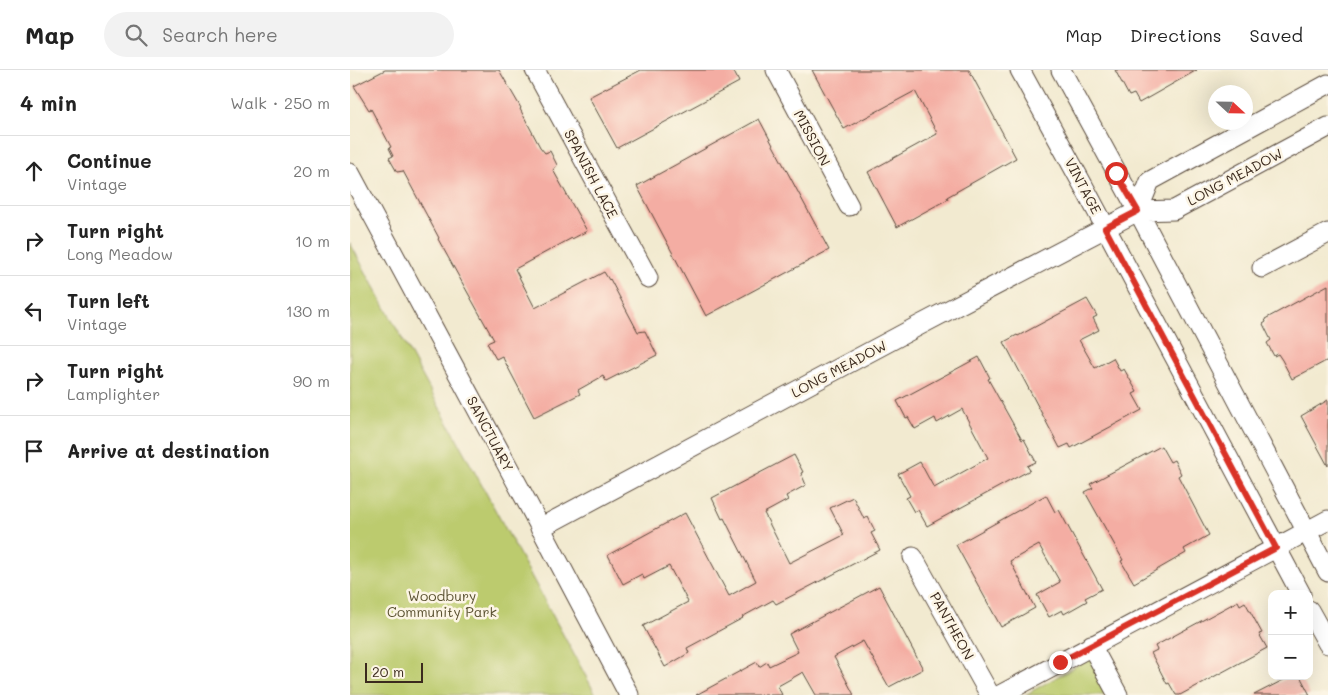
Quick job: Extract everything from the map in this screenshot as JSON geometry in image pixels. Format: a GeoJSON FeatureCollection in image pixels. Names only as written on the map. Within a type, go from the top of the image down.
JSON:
{"type":"FeatureCollection","features":[{"type":"Feature","properties":{"kind":"street","name":"MISSION"},"geometry":{"type":"LineString","coordinates":[[776,70],[849,206]]}},
{"type":"Feature","properties":{"kind":"street","name":"VINTAGE"},"geometry":{"type":"LineString","coordinates":[[1020,70],[1298,590]]}},
{"type":"Feature","properties":{"kind":"street"},"geometry":{"type":"LineString","coordinates":[[1061,70],[1138,211],[1328,572]]}},
{"type":"Feature","properties":{"kind":"street","name":"SPANISH LACE"},"geometry":{"type":"LineString","coordinates":[[543,73],[648,278]]}},
{"type":"Feature","properties":{"kind":"street"},"geometry":{"type":"LineString","coordinates":[[1138,211],[1150,181],[1328,84]]}},
{"type":"Feature","properties":{"kind":"street","name":"LONG MEADOW"},"geometry":{"type":"LineString","coordinates":[[540,528],[1138,211],[1174,210],[1328,128]]}},
{"type":"Feature","properties":{"kind":"street","name":"SANCTUARY"},"geometry":{"type":"LineString","coordinates":[[350,173],[629,695]]}},
{"type":"Feature","properties":{"kind":"street"},"geometry":{"type":"LineString","coordinates":[[1262,268],[1328,233]]}},
{"type":"Feature","properties":{"kind":"street"},"geometry":{"type":"LineString","coordinates":[[1000,695],[1328,520]]}},
{"type":"Feature","properties":{"kind":"street","name":"PANTHEON"},"geometry":{"type":"LineString","coordinates":[[913,557],[990,695]]}},
{"type":"Feature","properties":{"kind":"street"},"geometry":{"type":"LineString","coordinates":[[1313,617],[1328,644]]}},
{"type":"Feature","properties":{"kind":"street"},"geometry":{"type":"LineString","coordinates":[[1091,645],[1118,695]]}},
{"type":"Feature","properties":{"kind":"green space","name":"Woodbury Community Park"},"geometry":{"type":"Polygon","coordinates":[[[350,243],[596,695],[350,695],[350,243]]]}},
{"type":"Feature","properties":{"kind":"green space"},"geometry":{"type":"Polygon","coordinates":[[[1092,657],[1110,695],[1025,695],[1092,657]]]}},
{"type":"Feature","properties":{"kind":"building"},"geometry":{"type":"Polygon","coordinates":[[[385,70],[499,70],[521,108],[540,147],[545,153],[550,151],[557,165],[553,170],[587,231],[515,269],[535,308],[604,272],[610,279],[638,332],[645,331],[657,355],[606,381],[603,376],[578,390],[580,394],[534,417],[502,356],[496,359],[487,343],[494,340],[403,171],[397,172],[389,158],[393,156],[389,148],[391,147],[371,109],[369,110],[354,86],[385,70]]]}},
{"type":"Feature","properties":{"kind":"building"},"geometry":{"type":"Polygon","coordinates":[[[641,70],[733,70],[739,82],[617,148],[589,97],[641,70]]]}},
{"type":"Feature","properties":{"kind":"building"},"geometry":{"type":"Polygon","coordinates":[[[812,70],[969,70],[1016,158],[897,227],[868,172],[937,134],[915,91],[844,129],[812,70]]]}},
{"type":"Feature","properties":{"kind":"building"},"geometry":{"type":"Polygon","coordinates":[[[1115,70],[1197,70],[1139,103],[1134,94],[1129,96],[1115,70]]]}},
{"type":"Feature","properties":{"kind":"building"},"geometry":{"type":"Polygon","coordinates":[[[759,119],[829,250],[706,316],[637,186],[759,119]]]}},
{"type":"Feature","properties":{"kind":"building"},"geometry":{"type":"Polygon","coordinates":[[[1328,285],[1328,360],[1292,379],[1278,354],[1274,356],[1267,343],[1271,340],[1263,324],[1266,322],[1265,319],[1328,285]]]}},
{"type":"Feature","properties":{"kind":"building"},"geometry":{"type":"Polygon","coordinates":[[[1087,299],[1097,316],[1093,318],[1099,330],[1079,340],[1095,368],[1113,358],[1120,371],[1124,369],[1137,392],[1133,394],[1142,410],[1071,448],[1069,444],[1060,448],[1004,342],[1087,299]]]}},
{"type":"Feature","properties":{"kind":"building"},"geometry":{"type":"Polygon","coordinates":[[[979,357],[990,378],[988,379],[1036,462],[1027,466],[1030,470],[927,526],[918,510],[914,512],[906,498],[910,496],[898,474],[920,462],[934,488],[988,458],[962,409],[937,423],[935,418],[915,429],[908,417],[906,418],[897,401],[979,357]]]}},
{"type":"Feature","properties":{"kind":"building"},"geometry":{"type":"Polygon","coordinates":[[[1328,400],[1328,466],[1301,416],[1328,400]]]}},
{"type":"Feature","properties":{"kind":"building"},"geometry":{"type":"Polygon","coordinates":[[[1161,446],[1170,462],[1174,460],[1181,474],[1178,476],[1209,535],[1184,549],[1186,553],[1134,583],[1085,492],[1093,488],[1090,484],[1161,446]]]}},
{"type":"Feature","properties":{"kind":"building"},"geometry":{"type":"Polygon","coordinates":[[[794,455],[803,472],[801,473],[806,485],[786,496],[788,500],[764,513],[789,563],[844,535],[830,508],[853,497],[864,519],[868,517],[875,531],[871,533],[880,550],[776,604],[773,600],[687,648],[689,653],[665,667],[643,626],[688,602],[669,566],[644,579],[642,574],[623,584],[608,555],[685,513],[729,596],[756,581],[712,498],[794,455]]]}},
{"type":"Feature","properties":{"kind":"building"},"geometry":{"type":"Polygon","coordinates":[[[1046,495],[1055,512],[1059,510],[1102,589],[1085,598],[1087,601],[1064,614],[1062,610],[1049,617],[1037,595],[1060,582],[1039,545],[1010,561],[1035,608],[1001,627],[956,545],[1046,495]]]}},
{"type":"Feature","properties":{"kind":"building"},"geometry":{"type":"Polygon","coordinates":[[[879,586],[923,669],[889,687],[863,641],[834,657],[854,695],[816,695],[803,672],[778,686],[782,695],[696,695],[757,662],[759,667],[767,662],[769,666],[798,652],[789,634],[879,586]]]}},
{"type":"Feature","properties":{"kind":"building"},"geometry":{"type":"Polygon","coordinates":[[[1238,601],[1240,605],[1245,602],[1262,633],[1259,634],[1267,648],[1180,695],[1176,695],[1169,683],[1167,684],[1151,653],[1157,650],[1155,646],[1238,601]]]}},
{"type":"Feature","properties":{"kind":"building"},"geometry":{"type":"Polygon","coordinates":[[[1283,680],[1302,680],[1310,695],[1254,695],[1283,680]]]}},
{"type":"Feature","properties":{"kind":"route"},"geometry":{"type":"LineString","coordinates":[[1060,662],[1276,548],[1105,228],[1138,211],[1116,173]]}}]}
